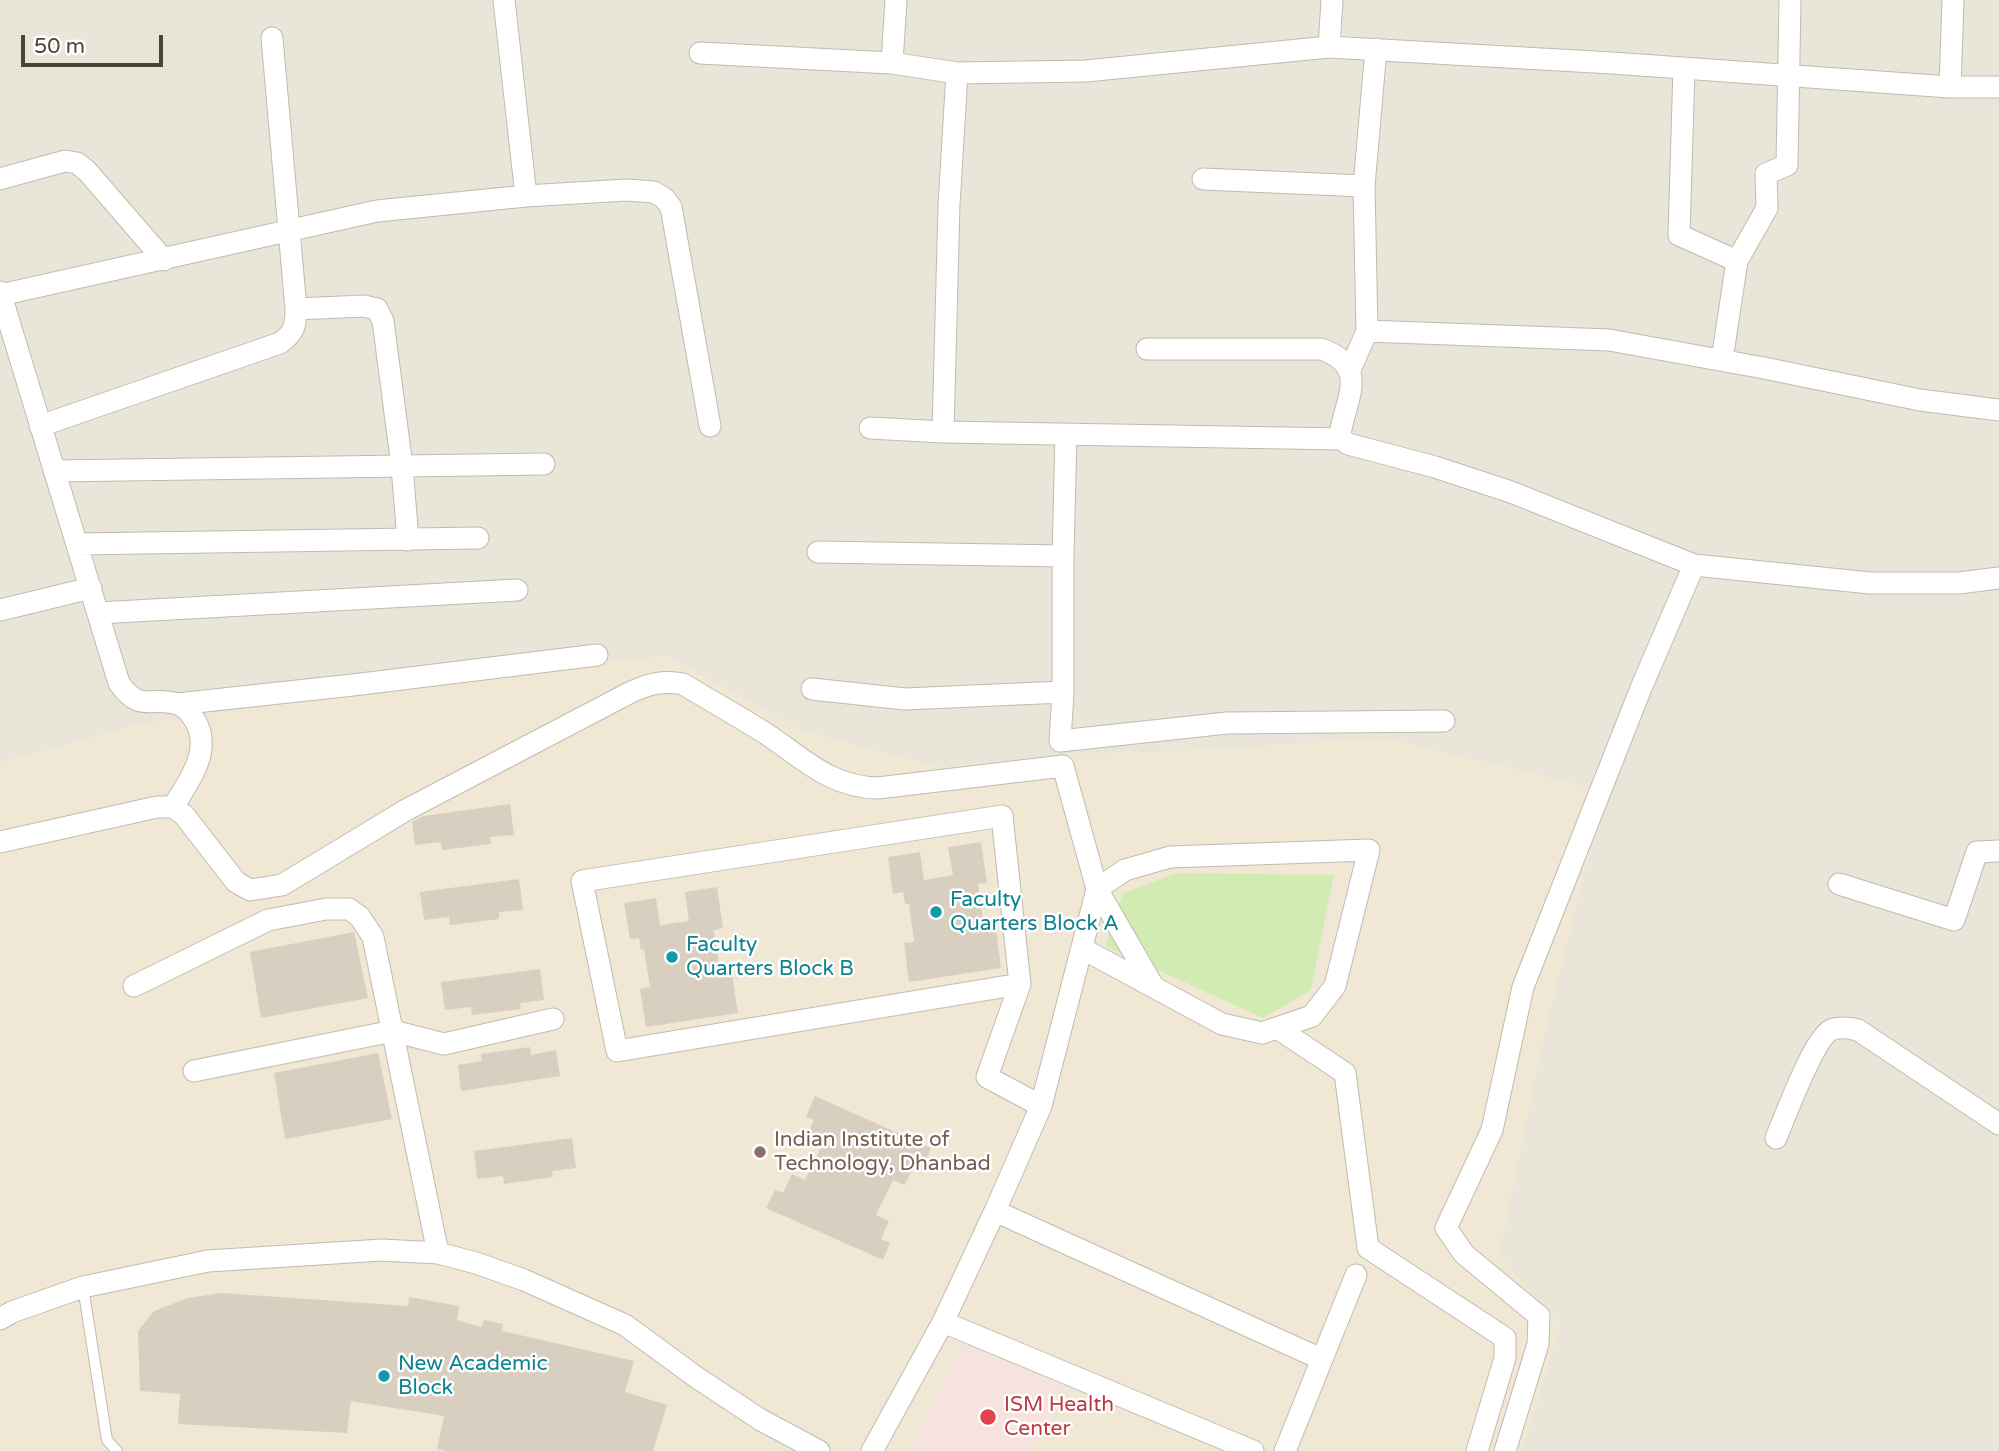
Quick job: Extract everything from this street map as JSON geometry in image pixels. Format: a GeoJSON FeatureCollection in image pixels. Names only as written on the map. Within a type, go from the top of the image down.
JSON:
{"type":"FeatureCollection","features":[{"type":"Feature","properties":{"kind":"street"},"geometry":{"type":"LineString","coordinates":[[504,0],[526,196]]}},
{"type":"Feature","properties":{"kind":"street"},"geometry":{"type":"LineString","coordinates":[[892,63],[896,0]]}},
{"type":"Feature","properties":{"kind":"street"},"geometry":{"type":"LineString","coordinates":[[1329,47],[1332,0]]}},
{"type":"Feature","properties":{"kind":"street"},"geometry":{"type":"LineString","coordinates":[[1722,360],[1737,261],[1767,208],[1766,174],[1787,165],[1790,0]]}},
{"type":"Feature","properties":{"kind":"street"},"geometry":{"type":"LineString","coordinates":[[1950,87],[1953,0]]}},
{"type":"Feature","properties":{"kind":"street"},"geometry":{"type":"LineString","coordinates":[[40,426],[280,343],[292,334],[296,323],[296,309],[272,38]]}},
{"type":"Feature","properties":{"kind":"street"},"geometry":{"type":"LineString","coordinates":[[700,53],[892,63],[957,73],[1086,71],[1329,47],[1950,87],[1999,87]]}},
{"type":"Feature","properties":{"kind":"street"},"geometry":{"type":"LineString","coordinates":[[1350,370],[1367,331],[1364,186],[1376,50]]}},
{"type":"Feature","properties":{"kind":"street"},"geometry":{"type":"LineString","coordinates":[[1684,68],[1679,236],[1737,261]]}},
{"type":"Feature","properties":{"kind":"street"},"geometry":{"type":"LineString","coordinates":[[943,432],[949,205],[957,73]]}},
{"type":"Feature","properties":{"kind":"street"},"geometry":{"type":"LineString","coordinates":[[0,179],[65,162],[77,163],[87,171],[164,260]]}},
{"type":"Feature","properties":{"kind":"street"},"geometry":{"type":"LineString","coordinates":[[1203,179],[1364,186]]}},
{"type":"Feature","properties":{"kind":"street"},"geometry":{"type":"LineString","coordinates":[[597,655],[177,704],[142,702],[127,695],[119,683],[0,294],[377,211],[526,196],[626,190],[654,192],[664,198],[671,207],[710,426]]}},
{"type":"Feature","properties":{"kind":"street"},"geometry":{"type":"LineString","coordinates":[[296,309],[364,306],[377,310],[383,321],[402,466],[408,540]]}},
{"type":"Feature","properties":{"kind":"street"},"geometry":{"type":"LineString","coordinates":[[1367,331],[1609,340],[1920,400],[1999,410]]}},
{"type":"Feature","properties":{"kind":"street"},"geometry":{"type":"LineString","coordinates":[[1147,349],[1321,349],[1331,353],[1350,370],[1353,386],[1341,429],[1342,439]]}},
{"type":"Feature","properties":{"kind":"street"},"geometry":{"type":"LineString","coordinates":[[870,428],[1066,435],[1342,439],[1354,446],[1435,467],[1511,492],[1694,565],[1870,583],[1959,583],[1999,578]]}},
{"type":"Feature","properties":{"kind":"street"},"geometry":{"type":"LineString","coordinates":[[1066,435],[1060,741],[1227,723],[1444,721]]}},
{"type":"Feature","properties":{"kind":"street"},"geometry":{"type":"LineString","coordinates":[[54,471],[544,464]]}},
{"type":"Feature","properties":{"kind":"street"},"geometry":{"type":"LineString","coordinates":[[77,544],[478,538]]}},
{"type":"Feature","properties":{"kind":"street"},"geometry":{"type":"LineString","coordinates":[[818,552],[1063,556]]}},
{"type":"Feature","properties":{"kind":"street"},"geometry":{"type":"LineString","coordinates":[[1505,1451],[1538,1343],[1538,1316],[1464,1254],[1446,1228],[1492,1130],[1523,988],[1641,688],[1694,565]]}},
{"type":"Feature","properties":{"kind":"street"},"geometry":{"type":"LineString","coordinates":[[0,610],[91,589]]}},
{"type":"Feature","properties":{"kind":"street"},"geometry":{"type":"LineString","coordinates":[[98,613],[517,590]]}},
{"type":"Feature","properties":{"kind":"street"},"geometry":{"type":"LineString","coordinates":[[0,842],[136,811],[173,807],[184,815],[236,882],[250,890],[282,885],[406,810],[618,698],[647,685],[672,682],[683,684],[766,733],[829,778],[858,788],[878,788],[1063,766],[1097,889],[1153,986]]}},
{"type":"Feature","properties":{"kind":"street"},"geometry":{"type":"LineString","coordinates":[[813,689],[905,699],[1063,692]]}},
{"type":"Feature","properties":{"kind":"street"},"geometry":{"type":"LineString","coordinates":[[173,807],[196,768],[201,749],[199,728],[190,713],[177,704]]}},
{"type":"Feature","properties":{"kind":"street"},"geometry":{"type":"LineString","coordinates":[[1020,984],[617,1051],[582,881],[1002,816],[1020,984],[987,1077],[1041,1106]]}},
{"type":"Feature","properties":{"kind":"street"},"geometry":{"type":"LineString","coordinates":[[872,1451],[943,1322],[1041,1106],[1097,889],[1125,870],[1170,857],[1369,850],[1335,986],[1312,1016],[1278,1028],[1262,1033],[1222,1024],[1083,949]]}},
{"type":"Feature","properties":{"kind":"street"},"geometry":{"type":"LineString","coordinates":[[1839,884],[1954,920],[1977,852],[1999,851]]}},
{"type":"Feature","properties":{"kind":"street"},"geometry":{"type":"LineString","coordinates":[[134,985],[268,920],[326,909],[349,909],[360,917],[373,937],[438,1253]]}},
{"type":"Feature","properties":{"kind":"street"},"geometry":{"type":"LineString","coordinates":[[194,1071],[393,1031],[444,1044],[553,1019]]}},
{"type":"Feature","properties":{"kind":"street"},"geometry":{"type":"LineString","coordinates":[[1776,1138],[1818,1044],[1831,1029],[1844,1027],[1858,1030],[1999,1124]]}},
{"type":"Feature","properties":{"kind":"street"},"geometry":{"type":"LineString","coordinates":[[1278,1028],[1345,1073],[1368,1248],[1506,1338],[1505,1358],[1476,1451]]}},
{"type":"Feature","properties":{"kind":"street"},"geometry":{"type":"LineString","coordinates":[[995,1211],[1321,1359]]}},
{"type":"Feature","properties":{"kind":"street"},"geometry":{"type":"LineString","coordinates":[[0,1319],[12,1312],[83,1287],[208,1261],[382,1250],[438,1253],[524,1280],[625,1325],[761,1420],[819,1451]]}},
{"type":"Feature","properties":{"kind":"street"},"geometry":{"type":"LineString","coordinates":[[1285,1451],[1356,1275]]}},
{"type":"Feature","properties":{"kind":"street"},"geometry":{"type":"LineString","coordinates":[[943,1322],[1253,1451]]}},
{"type":"Feature","properties":{"kind":"lane"},"geometry":{"type":"LineString","coordinates":[[83,1287],[107,1440],[117,1451]]}},
{"type":"Feature","properties":{"kind":"shaded area"},"geometry":{"type":"Polygon","coordinates":[[[0,0],[1999,0],[1999,1451],[0,1451],[0,0]]]}},
{"type":"Feature","properties":{"kind":"shaded area","name":"Indian Institute of Technology, Dhanbad"},"geometry":{"type":"Polygon","coordinates":[[[667,656],[806,732],[939,767],[1072,754],[1181,751],[1385,738],[1605,791],[1541,1049],[1499,1255],[1561,1325],[1522,1451],[0,1451],[0,763],[142,723],[305,700],[408,679],[667,656]]]}},
{"type":"Feature","properties":{"kind":"shaded area","name":"ISM Health Center"},"geometry":{"type":"Polygon","coordinates":[[[964,1346],[1064,1384],[1031,1451],[912,1450],[964,1346]]]}},
{"type":"Feature","properties":{"kind":"green space"},"geometry":{"type":"Polygon","coordinates":[[[1177,873],[1334,875],[1311,990],[1263,1018],[1105,946],[1123,893],[1177,873]]]}},
{"type":"Feature","properties":{"kind":"building"},"geometry":{"type":"Polygon","coordinates":[[[510,804],[514,835],[490,837],[491,844],[442,850],[441,842],[415,845],[412,822],[423,816],[510,804]]]}},
{"type":"Feature","properties":{"kind":"building","name":"Faculty Quarters Block A"},"geometry":{"type":"Polygon","coordinates":[[[981,842],[987,883],[978,884],[983,919],[986,931],[996,929],[1001,968],[909,982],[904,943],[914,942],[909,904],[905,904],[903,892],[893,894],[888,857],[920,852],[924,880],[953,875],[948,847],[981,842]]]}},
{"type":"Feature","properties":{"kind":"building"},"geometry":{"type":"Polygon","coordinates":[[[519,879],[523,910],[499,912],[499,919],[450,925],[449,917],[424,920],[420,892],[519,879]]]}},
{"type":"Feature","properties":{"kind":"building","name":"Faculty Quarters Block B"},"geometry":{"type":"Polygon","coordinates":[[[717,887],[723,928],[714,930],[719,965],[722,976],[732,975],[738,1013],[646,1027],[640,989],[650,987],[644,949],[641,950],[639,938],[630,939],[624,903],[656,898],[660,925],[689,921],[685,892],[717,887]]]}},
{"type":"Feature","properties":{"kind":"building"},"geometry":{"type":"Polygon","coordinates":[[[354,932],[368,998],[261,1018],[250,952],[354,932]]]}},
{"type":"Feature","properties":{"kind":"building"},"geometry":{"type":"Polygon","coordinates":[[[540,969],[544,1000],[520,1003],[521,1009],[472,1015],[471,1007],[445,1010],[441,982],[540,969]]]}},
{"type":"Feature","properties":{"kind":"building"},"geometry":{"type":"Polygon","coordinates":[[[530,1047],[531,1055],[556,1050],[560,1076],[461,1091],[458,1065],[482,1061],[481,1054],[530,1047]]]}},
{"type":"Feature","properties":{"kind":"building"},"geometry":{"type":"Polygon","coordinates":[[[378,1053],[392,1119],[285,1139],[274,1073],[378,1053]]]}},
{"type":"Feature","properties":{"kind":"building"},"geometry":{"type":"Polygon","coordinates":[[[815,1096],[931,1148],[922,1170],[914,1166],[905,1185],[893,1180],[876,1215],[889,1221],[881,1239],[890,1243],[883,1260],[766,1208],[775,1190],[783,1193],[792,1174],[805,1180],[819,1152],[821,1144],[806,1138],[814,1120],[806,1117],[815,1096]]]}},
{"type":"Feature","properties":{"kind":"building"},"geometry":{"type":"Polygon","coordinates":[[[572,1138],[576,1168],[552,1171],[553,1177],[504,1184],[503,1176],[477,1179],[474,1151],[572,1138]]]}},
{"type":"Feature","properties":{"kind":"building","name":"New Academic Block"},"geometry":{"type":"Polygon","coordinates":[[[221,1293],[408,1306],[409,1297],[459,1306],[457,1320],[481,1327],[484,1320],[503,1324],[502,1331],[634,1361],[625,1392],[667,1405],[653,1451],[446,1451],[437,1449],[444,1416],[351,1401],[347,1433],[178,1424],[180,1394],[140,1391],[138,1331],[154,1311],[188,1298],[221,1293]]]}},
{"type":"Feature","properties":{"kind":"place","name":"Faculty Quarters Block A"},"geometry":{"type":"Point","coordinates":[936,912]}},
{"type":"Feature","properties":{"kind":"place","name":"Faculty Quarters Block B"},"geometry":{"type":"Point","coordinates":[672,957]}},
{"type":"Feature","properties":{"kind":"place","name":"Indian Institute of Technology, Dhanbad"},"geometry":{"type":"Point","coordinates":[760,1152]}},
{"type":"Feature","properties":{"kind":"place","name":"New Academic Block"},"geometry":{"type":"Point","coordinates":[384,1376]}},
{"type":"Feature","properties":{"kind":"place","name":"ISM Health Center"},"geometry":{"type":"Point","coordinates":[988,1417]}}]}
